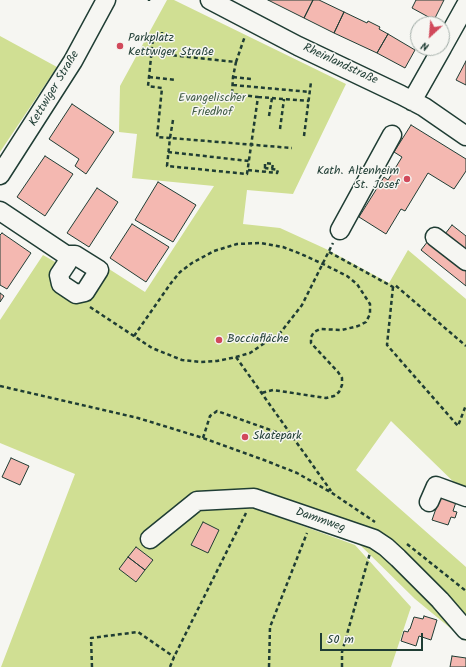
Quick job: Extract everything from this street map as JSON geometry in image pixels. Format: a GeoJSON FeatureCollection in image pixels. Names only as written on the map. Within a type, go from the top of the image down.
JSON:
{"type":"FeatureCollection","features":[{"type":"Feature","properties":{"kind":"street","name":"Kettwiger Straße"},"geometry":{"type":"LineString","coordinates":[[0,175],[73,62],[106,0]]}},
{"type":"Feature","properties":{"kind":"street","name":"Rheinlandstraße"},"geometry":{"type":"LineString","coordinates":[[210,0],[298,46],[412,100],[466,136]]}},
{"type":"Feature","properties":{"kind":"street"},"geometry":{"type":"LineString","coordinates":[[450,34],[466,5]]}},
{"type":"Feature","properties":{"kind":"street"},"geometry":{"type":"LineString","coordinates":[[412,100],[437,56]]}},
{"type":"Feature","properties":{"kind":"street"},"geometry":{"type":"LineString","coordinates":[[340,230],[392,135]]}},
{"type":"Feature","properties":{"kind":"street"},"geometry":{"type":"LineString","coordinates":[[0,211],[66,255],[76,255],[99,270],[85,292],[76,294],[61,284],[59,275],[67,263],[66,255]]}},
{"type":"Feature","properties":{"kind":"street"},"geometry":{"type":"LineString","coordinates":[[435,237],[466,261]]}},
{"type":"Feature","properties":{"kind":"street"},"geometry":{"type":"LineString","coordinates":[[430,502],[436,486],[466,497]]}},
{"type":"Feature","properties":{"kind":"street","name":"Dammweg"},"geometry":{"type":"LineString","coordinates":[[150,539],[197,501],[254,498],[313,518],[376,532],[386,547],[440,600],[466,630]]}},
{"type":"Feature","properties":{"kind":"path"},"geometry":{"type":"LineString","coordinates":[[173,120],[167,166],[247,174],[258,97],[232,94],[236,62],[250,20]]}},
{"type":"Feature","properties":{"kind":"path"},"geometry":{"type":"LineString","coordinates":[[162,32],[162,39],[154,38],[148,86],[162,88],[157,137],[292,148]]}},
{"type":"Feature","properties":{"kind":"path"},"geometry":{"type":"LineString","coordinates":[[152,53],[236,62]]}},
{"type":"Feature","properties":{"kind":"path"},"geometry":{"type":"LineString","coordinates":[[149,77],[176,80]]}},
{"type":"Feature","properties":{"kind":"path"},"geometry":{"type":"LineString","coordinates":[[233,77],[252,79]]}},
{"type":"Feature","properties":{"kind":"path"},"geometry":{"type":"LineString","coordinates":[[304,136],[311,82]]}},
{"type":"Feature","properties":{"kind":"path"},"geometry":{"type":"LineString","coordinates":[[233,85],[310,92]]}},
{"type":"Feature","properties":{"kind":"path"},"geometry":{"type":"LineString","coordinates":[[258,97],[309,102]]}},
{"type":"Feature","properties":{"kind":"path"},"geometry":{"type":"LineString","coordinates":[[269,116],[272,98]]}},
{"type":"Feature","properties":{"kind":"path"},"geometry":{"type":"LineString","coordinates":[[280,129],[284,99]]}},
{"type":"Feature","properties":{"kind":"path"},"geometry":{"type":"LineString","coordinates":[[168,152],[249,161]]}},
{"type":"Feature","properties":{"kind":"path"},"geometry":{"type":"LineString","coordinates":[[248,170],[273,168],[278,170],[277,173],[265,169]]}},
{"type":"Feature","properties":{"kind":"path"},"geometry":{"type":"LineString","coordinates":[[85,292],[90,308],[152,348],[182,360],[200,362],[211,362],[236,357],[250,353],[281,332],[302,304],[340,230]]}},
{"type":"Feature","properties":{"kind":"path"},"geometry":{"type":"LineString","coordinates":[[134,336],[180,272],[192,263],[214,251],[237,244],[262,243],[283,247],[347,276],[357,284],[370,304],[370,314],[366,322],[358,326],[342,330],[320,329],[314,332],[311,337],[311,342],[316,349],[342,378],[342,385],[339,392],[334,396],[326,398],[273,390],[262,393]]}},
{"type":"Feature","properties":{"kind":"path"},"geometry":{"type":"LineString","coordinates":[[329,252],[393,288]]}},
{"type":"Feature","properties":{"kind":"path"},"geometry":{"type":"LineString","coordinates":[[393,288],[395,285],[466,346]]}},
{"type":"Feature","properties":{"kind":"path"},"geometry":{"type":"LineString","coordinates":[[393,288],[387,345],[458,426],[466,405]]}},
{"type":"Feature","properties":{"kind":"path"},"geometry":{"type":"LineString","coordinates":[[236,357],[332,493]]}},
{"type":"Feature","properties":{"kind":"path"},"geometry":{"type":"LineString","coordinates":[[0,387],[8,387],[138,418],[203,438],[297,473],[332,493],[376,532],[342,652],[342,667]]}},
{"type":"Feature","properties":{"kind":"path"},"geometry":{"type":"LineString","coordinates":[[203,438],[210,416],[217,411],[279,433],[290,434]]}},
{"type":"Feature","properties":{"kind":"path"},"geometry":{"type":"LineString","coordinates":[[170,667],[254,498]]}},
{"type":"Feature","properties":{"kind":"path"},"geometry":{"type":"LineString","coordinates":[[270,667],[270,627],[313,518]]}},
{"type":"Feature","properties":{"kind":"path"},"geometry":{"type":"LineString","coordinates":[[402,540],[466,591]]}},
{"type":"Feature","properties":{"kind":"path"},"geometry":{"type":"LineString","coordinates":[[92,667],[91,638],[138,632],[174,657]]}},
{"type":"Feature","properties":{"kind":"green space","name":"Evangelischer Friedhof"},"geometry":{"type":"Polygon","coordinates":[[[167,0],[174,0],[346,84],[293,194],[247,190],[243,224],[280,228],[326,249],[389,283],[408,250],[466,299],[466,492],[464,492],[391,421],[356,470],[466,567],[466,641],[415,599],[357,542],[262,511],[355,545],[411,607],[391,667],[1,667],[75,474],[0,443],[0,320],[43,255],[57,263],[52,271],[90,296],[109,269],[145,292],[214,186],[132,178],[137,134],[119,132],[120,86],[167,0]]]}},
{"type":"Feature","properties":{"kind":"green space"},"geometry":{"type":"Polygon","coordinates":[[[0,36],[57,67],[0,152],[0,36]]]}},
{"type":"Feature","properties":{"kind":"building"},"geometry":{"type":"Polygon","coordinates":[[[268,0],[313,0],[304,18],[268,0]]]}},
{"type":"Feature","properties":{"kind":"building"},"geometry":{"type":"Polygon","coordinates":[[[313,0],[319,0],[344,12],[334,33],[304,18],[313,0]]]}},
{"type":"Feature","properties":{"kind":"building"},"geometry":{"type":"Polygon","coordinates":[[[416,0],[444,0],[436,16],[427,16],[412,8],[416,0]]]}},
{"type":"Feature","properties":{"kind":"building"},"geometry":{"type":"Polygon","coordinates":[[[344,12],[367,23],[368,21],[380,27],[379,29],[388,34],[377,53],[334,33],[344,12]]]}},
{"type":"Feature","properties":{"kind":"building"},"geometry":{"type":"Polygon","coordinates":[[[388,34],[410,47],[410,56],[412,56],[405,68],[377,53],[388,34]]]}},
{"type":"Feature","properties":{"kind":"building"},"geometry":{"type":"Polygon","coordinates":[[[466,61],[466,85],[456,80],[466,61]]]}},
{"type":"Feature","properties":{"kind":"building"},"geometry":{"type":"Polygon","coordinates":[[[72,104],[114,132],[86,174],[75,166],[79,159],[49,139],[72,104]]]}},
{"type":"Feature","properties":{"kind":"building","name":"Kath. Altenheim St. Josef"},"geometry":{"type":"Polygon","coordinates":[[[411,125],[466,159],[466,171],[454,189],[428,173],[405,211],[401,209],[386,234],[359,217],[384,177],[388,180],[402,157],[394,152],[411,125]]]}},
{"type":"Feature","properties":{"kind":"building"},"geometry":{"type":"Polygon","coordinates":[[[45,156],[73,174],[45,216],[17,197],[45,156]]]}},
{"type":"Feature","properties":{"kind":"building"},"geometry":{"type":"Polygon","coordinates":[[[158,182],[196,205],[173,242],[135,220],[158,182]]]}},
{"type":"Feature","properties":{"kind":"building"},"geometry":{"type":"Polygon","coordinates":[[[97,188],[118,202],[89,247],[67,233],[97,188]]]}},
{"type":"Feature","properties":{"kind":"building"},"geometry":{"type":"Polygon","coordinates":[[[132,224],[169,247],[146,282],[110,258],[132,224]]]}},
{"type":"Feature","properties":{"kind":"building"},"geometry":{"type":"Polygon","coordinates":[[[452,225],[466,236],[466,250],[445,234],[452,225]]]}},
{"type":"Feature","properties":{"kind":"building"},"geometry":{"type":"Polygon","coordinates":[[[2,233],[31,253],[7,289],[0,285],[0,235],[2,233]]]}},
{"type":"Feature","properties":{"kind":"building"},"geometry":{"type":"Polygon","coordinates":[[[428,241],[466,271],[466,286],[421,250],[428,241]]]}},
{"type":"Feature","properties":{"kind":"building"},"geometry":{"type":"Polygon","coordinates":[[[0,293],[4,296],[0,302],[0,293]]]}},
{"type":"Feature","properties":{"kind":"building"},"geometry":{"type":"Polygon","coordinates":[[[11,458],[29,466],[20,485],[2,477],[11,458]]]}},
{"type":"Feature","properties":{"kind":"building"},"geometry":{"type":"Polygon","coordinates":[[[440,497],[456,502],[453,511],[457,512],[455,518],[451,517],[448,525],[432,520],[440,497]]]}},
{"type":"Feature","properties":{"kind":"building"},"geometry":{"type":"Polygon","coordinates":[[[203,522],[219,530],[208,553],[191,545],[203,522]]]}},
{"type":"Feature","properties":{"kind":"building"},"geometry":{"type":"Polygon","coordinates":[[[136,547],[153,560],[145,570],[128,557],[136,547]]]}},
{"type":"Feature","properties":{"kind":"building"},"geometry":{"type":"Polygon","coordinates":[[[128,557],[145,570],[136,582],[119,569],[128,557]]]}},
{"type":"Feature","properties":{"kind":"building"},"geometry":{"type":"Polygon","coordinates":[[[424,616],[437,620],[431,640],[419,636],[416,646],[401,641],[404,631],[408,632],[410,629],[414,617],[423,619],[424,616]]]}},
{"type":"Feature","properties":{"kind":"building"},"geometry":{"type":"Polygon","coordinates":[[[452,656],[466,658],[466,667],[450,667],[452,656]]]}},
{"type":"Feature","properties":{"kind":"place","name":"Parkplatz Kettwiger Straße"},"geometry":{"type":"Point","coordinates":[120,46]}},
{"type":"Feature","properties":{"kind":"place","name":"Kath. Altenheim St. Josef"},"geometry":{"type":"Point","coordinates":[407,179]}},
{"type":"Feature","properties":{"kind":"place","name":"Bocciafläche"},"geometry":{"type":"Point","coordinates":[219,340]}},
{"type":"Feature","properties":{"kind":"place","name":"Skatepark"},"geometry":{"type":"Point","coordinates":[245,437]}}]}
